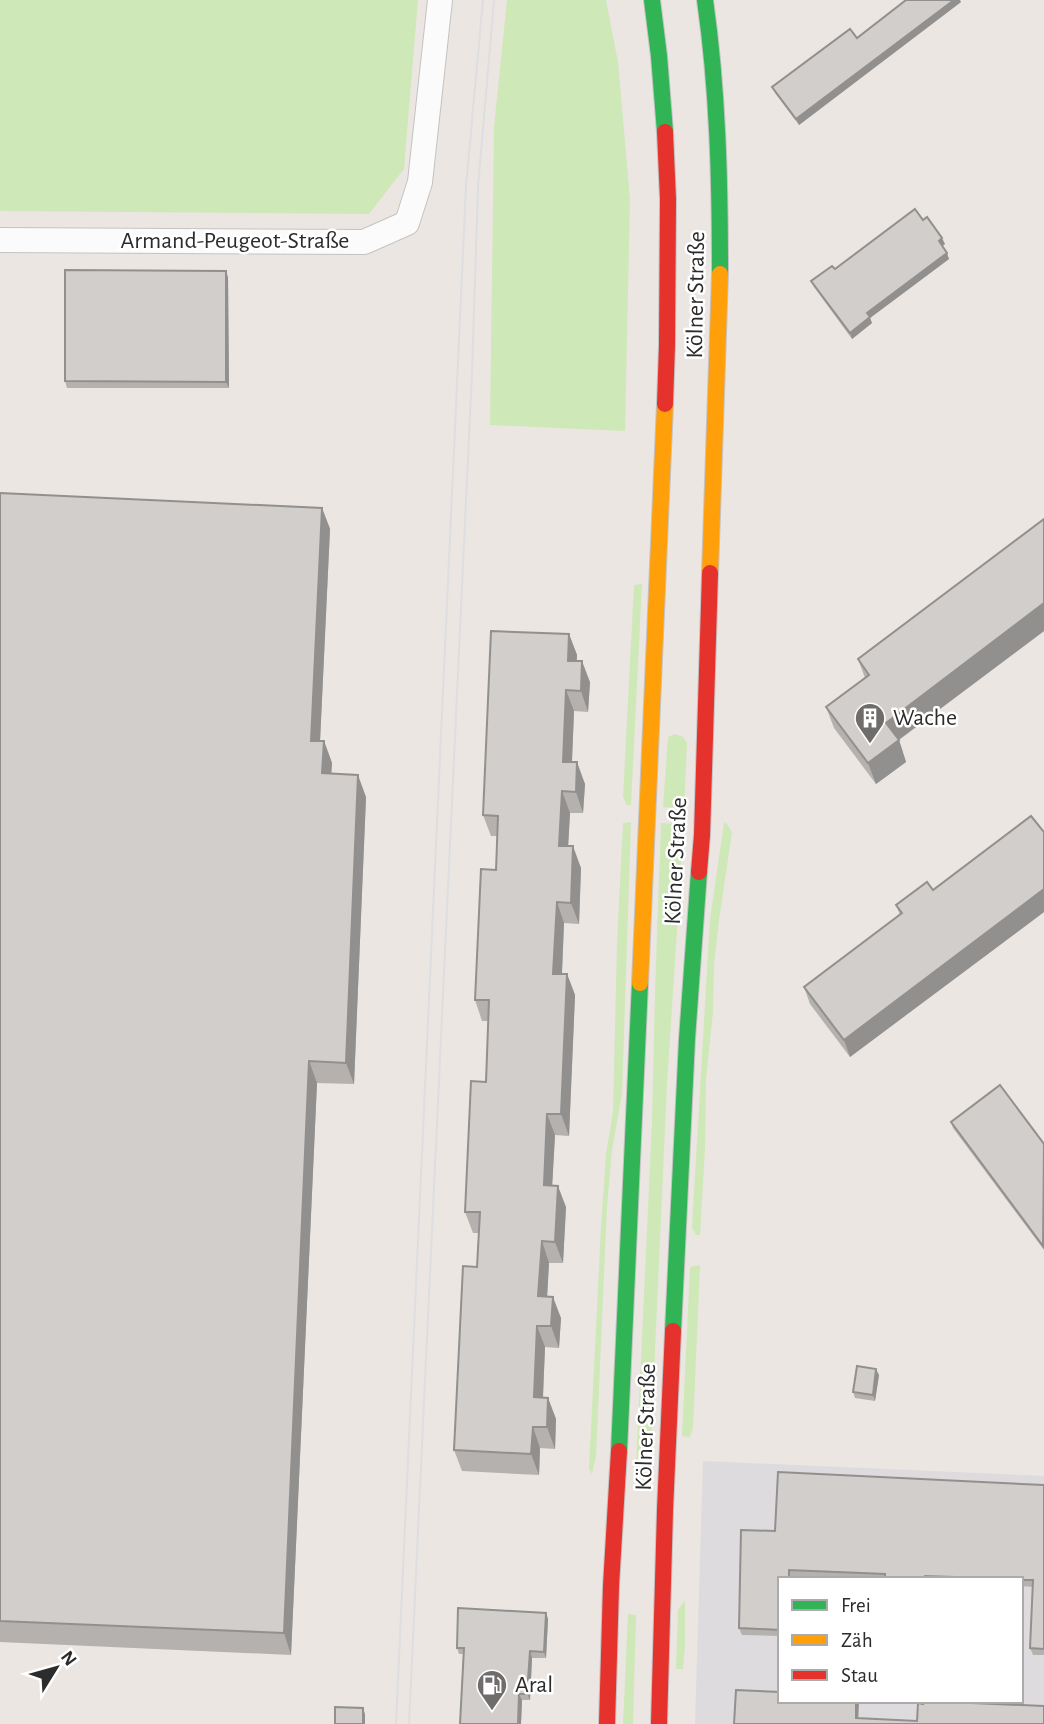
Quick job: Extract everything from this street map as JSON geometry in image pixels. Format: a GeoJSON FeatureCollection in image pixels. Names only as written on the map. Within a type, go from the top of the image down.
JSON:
{"type":"FeatureCollection","features":[{"type":"Feature","properties":{"kind":"main road","name":"Kölner Straße"},"geometry":{"type":"LineString","coordinates":[[607,1724],[611,1586],[621,1534],[667,345],[666,142],[652,0]]}},
{"type":"Feature","properties":{"kind":"main road","name":"Kölner Straße"},"geometry":{"type":"LineString","coordinates":[[659,1724],[658,1535],[687,1039],[702,835],[720,298],[720,196],[712,47],[705,0]]}},
{"type":"Feature","properties":{"kind":"street","name":"Armand-Peugeot-Straße"},"geometry":{"type":"LineString","coordinates":[[0,240],[364,242],[408,223],[420,182],[440,0]]}},
{"type":"Feature","properties":{"kind":"shaded area"},"geometry":{"type":"Polygon","coordinates":[[[703,1461],[1044,1476],[1044,1724],[695,1724],[703,1461]]]}},
{"type":"Feature","properties":{"kind":"green space"},"geometry":{"type":"Polygon","coordinates":[[[0,0],[418,0],[404,169],[369,214],[0,211],[0,0]]]}},
{"type":"Feature","properties":{"kind":"green space"},"geometry":{"type":"Polygon","coordinates":[[[507,0],[606,0],[618,62],[630,199],[625,431],[490,425],[494,127],[507,0]]]}},
{"type":"Feature","properties":{"kind":"green space"},"geometry":{"type":"Polygon","coordinates":[[[642,584],[631,805],[627,805],[623,797],[634,585],[642,584]]]}},
{"type":"Feature","properties":{"kind":"green space"},"geometry":{"type":"Polygon","coordinates":[[[675,734],[683,737],[687,743],[684,809],[663,807],[668,737],[675,734]]]}},
{"type":"Feature","properties":{"kind":"green space"},"geometry":{"type":"Polygon","coordinates":[[[631,822],[622,1094],[612,1150],[607,1207],[596,1456],[592,1474],[589,1469],[601,1227],[606,1154],[613,1112],[623,823],[631,822]]]}},
{"type":"Feature","properties":{"kind":"green space"},"geometry":{"type":"Polygon","coordinates":[[[661,823],[683,824],[667,1084],[650,1461],[649,1470],[643,1475],[636,1467],[652,1122],[661,823]]]}},
{"type":"Feature","properties":{"kind":"green space"},"geometry":{"type":"Polygon","coordinates":[[[724,823],[732,832],[714,965],[700,1235],[696,1235],[692,1227],[710,919],[724,823]]]}},
{"type":"Feature","properties":{"kind":"green space"},"geometry":{"type":"Polygon","coordinates":[[[700,1265],[693,1427],[690,1437],[682,1436],[690,1267],[700,1265]]]}},
{"type":"Feature","properties":{"kind":"green space"},"geometry":{"type":"Polygon","coordinates":[[[685,1600],[683,1669],[676,1669],[678,1610],[685,1600]]]}},
{"type":"Feature","properties":{"kind":"green space"},"geometry":{"type":"Polygon","coordinates":[[[628,1614],[636,1615],[633,1724],[623,1724],[628,1614]]]}},
{"type":"Feature","properties":{"kind":"building"},"geometry":{"type":"Polygon","coordinates":[[[906,0],[954,0],[796,119],[772,87],[850,29],[857,38],[906,0]]]}},
{"type":"Feature","properties":{"kind":"building"},"geometry":{"type":"Polygon","coordinates":[[[915,209],[923,220],[927,217],[942,238],[939,241],[947,253],[867,313],[870,317],[850,333],[811,281],[832,266],[835,269],[915,209]]]}},
{"type":"Feature","properties":{"kind":"building"},"geometry":{"type":"Polygon","coordinates":[[[65,270],[226,271],[226,382],[65,381],[65,270]]]}},
{"type":"Feature","properties":{"kind":"building"},"geometry":{"type":"Polygon","coordinates":[[[0,493],[322,508],[311,741],[324,741],[322,773],[358,775],[346,1063],[309,1061],[284,1633],[0,1621],[0,493]]]}},
{"type":"Feature","properties":{"kind":"building"},"geometry":{"type":"Polygon","coordinates":[[[1044,519],[1044,603],[886,723],[899,740],[868,763],[826,707],[869,675],[858,659],[1044,519]]]}},
{"type":"Feature","properties":{"kind":"building"},"geometry":{"type":"Polygon","coordinates":[[[491,631],[569,634],[568,661],[582,661],[581,691],[566,690],[563,762],[577,762],[576,792],[562,791],[559,846],[573,846],[571,903],[557,902],[553,974],[567,974],[561,1114],[547,1114],[544,1185],[558,1186],[555,1242],[542,1241],[538,1296],[553,1297],[551,1326],[537,1326],[534,1397],[548,1398],[547,1427],[533,1427],[531,1454],[454,1450],[463,1266],[477,1267],[480,1212],[465,1212],[471,1081],[486,1082],[489,1000],[475,1000],[481,869],[496,870],[498,816],[483,815],[491,631]]]}},
{"type":"Feature","properties":{"kind":"building"},"geometry":{"type":"Polygon","coordinates":[[[1031,816],[1044,832],[1044,889],[844,1040],[804,987],[902,913],[896,905],[927,882],[933,890],[1031,816]]]}},
{"type":"Feature","properties":{"kind":"building"},"geometry":{"type":"Polygon","coordinates":[[[1000,1085],[1044,1144],[1043,1246],[951,1122],[1000,1085]]]}},
{"type":"Feature","properties":{"kind":"building"},"geometry":{"type":"Polygon","coordinates":[[[857,1366],[876,1369],[873,1395],[853,1392],[857,1366]]]}},
{"type":"Feature","properties":{"kind":"building"},"geometry":{"type":"Polygon","coordinates":[[[778,1472],[1044,1485],[1044,1649],[1030,1648],[1033,1580],[1023,1580],[1023,1577],[885,1577],[885,1574],[789,1570],[789,1577],[778,1577],[778,1630],[739,1628],[741,1530],[775,1531],[778,1472]]]}},
{"type":"Feature","properties":{"kind":"building"},"geometry":{"type":"Polygon","coordinates":[[[458,1608],[546,1613],[544,1652],[530,1651],[527,1694],[519,1694],[518,1724],[460,1724],[464,1648],[457,1648],[458,1608]]]}},
{"type":"Feature","properties":{"kind":"building"},"geometry":{"type":"Polygon","coordinates":[[[736,1690],[778,1692],[778,1703],[856,1703],[856,1718],[917,1721],[918,1703],[1044,1706],[1044,1724],[734,1724],[736,1690]]]}},
{"type":"Feature","properties":{"kind":"building"},"geometry":{"type":"Polygon","coordinates":[[[335,1707],[363,1708],[363,1724],[335,1724],[335,1707]]]}},
{"type":"Feature","properties":{"kind":"tram line"},"geometry":{"type":"LineString","coordinates":[[396,1724],[466,186],[483,0]]}},
{"type":"Feature","properties":{"kind":"tram line"},"geometry":{"type":"LineString","coordinates":[[409,1724],[472,372],[478,187],[494,0]]}},
{"type":"Feature","properties":{"kind":"traffic: fast"},"geometry":{"type":"LineString","coordinates":[[652,0],[665,132]]}},
{"type":"Feature","properties":{"kind":"traffic: fast"},"geometry":{"type":"LineString","coordinates":[[705,0],[717,137],[720,274]]}},
{"type":"Feature","properties":{"kind":"traffic: fast"},"geometry":{"type":"LineString","coordinates":[[673,1331],[687,1039],[699,872]]}},
{"type":"Feature","properties":{"kind":"traffic: fast"},"geometry":{"type":"LineString","coordinates":[[619,1451],[640,983]]}},
{"type":"Feature","properties":{"kind":"traffic: slow"},"geometry":{"type":"LineString","coordinates":[[710,573],[720,274]]}},
{"type":"Feature","properties":{"kind":"traffic: slow"},"geometry":{"type":"LineString","coordinates":[[640,983],[665,404]]}},
{"type":"Feature","properties":{"kind":"traffic: jam"},"geometry":{"type":"LineString","coordinates":[[665,132],[668,199],[665,404]]}},
{"type":"Feature","properties":{"kind":"traffic: jam"},"geometry":{"type":"LineString","coordinates":[[699,872],[710,573]]}},
{"type":"Feature","properties":{"kind":"traffic: jam"},"geometry":{"type":"LineString","coordinates":[[659,1724],[673,1331]]}},
{"type":"Feature","properties":{"kind":"traffic: jam"},"geometry":{"type":"LineString","coordinates":[[607,1724],[619,1451]]}},
{"type":"Feature","properties":{"kind":"place","name":"Wache"},"geometry":{"type":"Point","coordinates":[870,745]}},
{"type":"Feature","properties":{"kind":"place","name":"Aral"},"geometry":{"type":"Point","coordinates":[492,1712]}}]}
